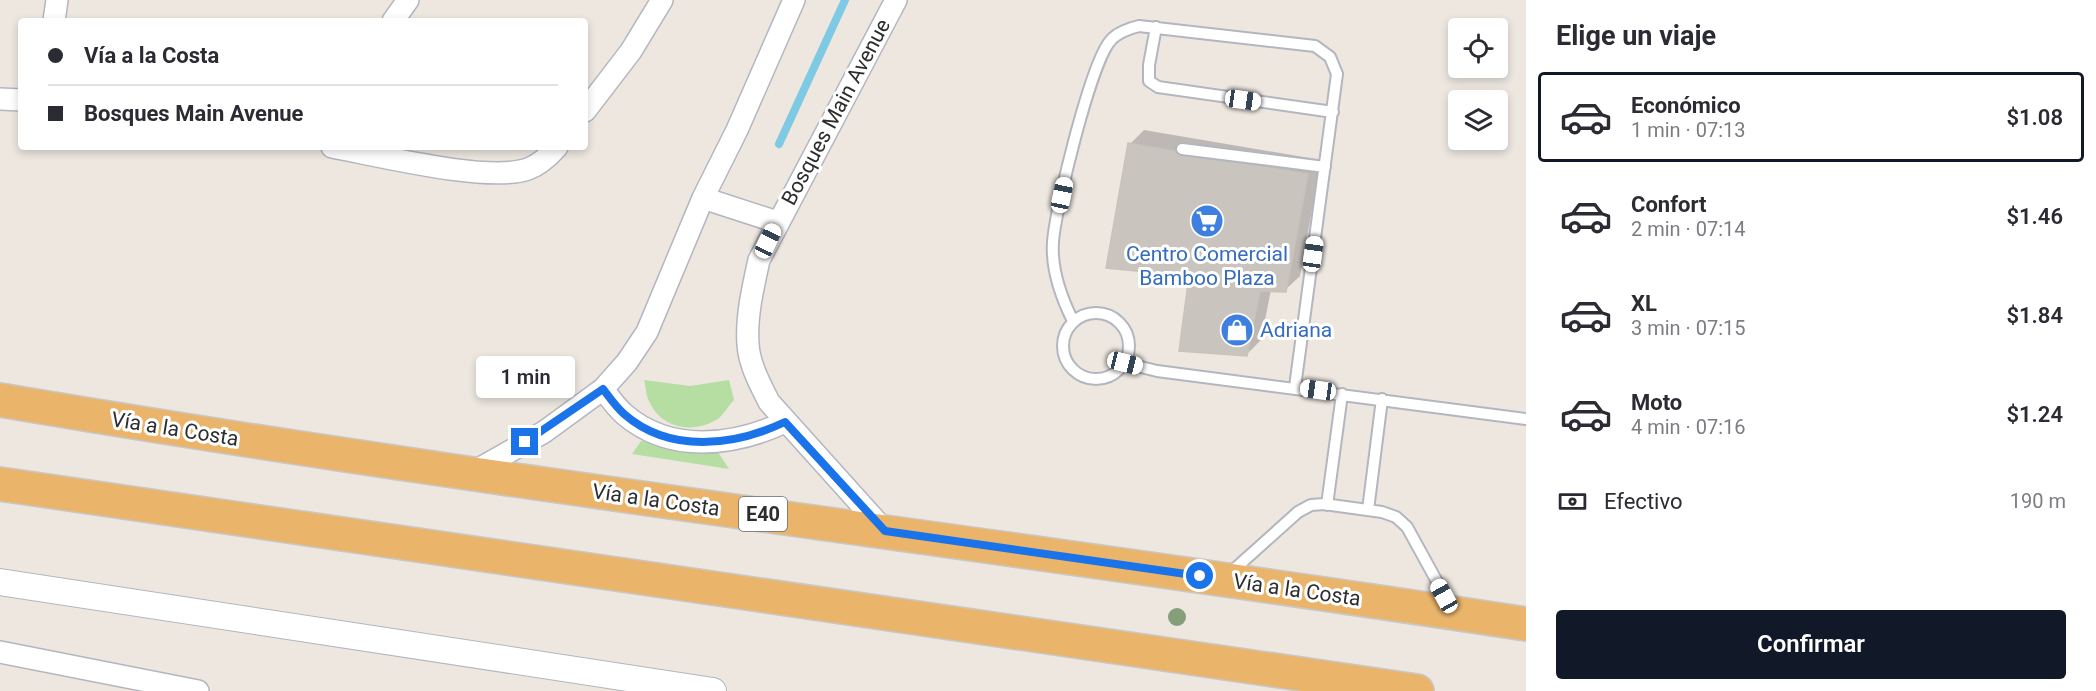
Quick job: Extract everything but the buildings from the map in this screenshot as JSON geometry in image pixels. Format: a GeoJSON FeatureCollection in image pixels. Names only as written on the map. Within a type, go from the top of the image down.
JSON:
{"type":"FeatureCollection","features":[{"type":"Feature","properties":{"kind":"highway","name":"Vía a la Costa"},"geometry":{"type":"LineString","coordinates":[[0,400],[469,474],[885,531],[1526,624]]}},
{"type":"Feature","properties":{"kind":"highway"},"geometry":{"type":"LineString","coordinates":[[0,484],[1417,691]]}},
{"type":"Feature","properties":{"kind":"street"},"geometry":{"type":"LineString","coordinates":[[54,18],[57,0]]}},
{"type":"Feature","properties":{"kind":"street"},"geometry":{"type":"LineString","coordinates":[[395,18],[408,0]]}},
{"type":"Feature","properties":{"kind":"street"},"geometry":{"type":"LineString","coordinates":[[588,107],[631,51],[662,0]]}},
{"type":"Feature","properties":{"kind":"street"},"geometry":{"type":"LineString","coordinates":[[469,474],[544,432],[603,389],[627,362],[647,332],[703,198],[737,130],[794,0]]}},
{"type":"Feature","properties":{"kind":"street","name":"Bosques Main Avenue"},"geometry":{"type":"LineString","coordinates":[[885,531],[785,422],[764,393],[756,376],[748,345],[751,297],[759,260],[777,222],[877,40],[896,0]]}},
{"type":"Feature","properties":{"kind":"street"},"geometry":{"type":"LineString","coordinates":[[0,99],[18,100]]}},
{"type":"Feature","properties":{"kind":"street"},"geometry":{"type":"LineString","coordinates":[[348,150],[479,173],[502,173],[528,169],[549,156],[554,150]]}},
{"type":"Feature","properties":{"kind":"street"},"geometry":{"type":"LineString","coordinates":[[703,198],[777,222]]}},
{"type":"Feature","properties":{"kind":"street"},"geometry":{"type":"LineString","coordinates":[[603,389],[624,414],[654,432],[689,442],[729,442],[760,434],[785,422]]}},
{"type":"Feature","properties":{"kind":"street"},"geometry":{"type":"LineString","coordinates":[[0,582],[713,691]]}},
{"type":"Feature","properties":{"kind":"street"},"geometry":{"type":"LineString","coordinates":[[0,651],[198,691]]}},
{"type":"Feature","properties":{"kind":"lane"},"geometry":{"type":"LineString","coordinates":[[1073,321],[1054,273],[1053,242],[1072,148],[1098,62],[1111,40],[1129,28],[1139,26],[1315,46],[1330,57],[1337,74],[1295,387]]}},
{"type":"Feature","properties":{"kind":"lane"},"geometry":{"type":"LineString","coordinates":[[1156,27],[1149,65],[1149,81],[1158,87],[1333,112]]}},
{"type":"Feature","properties":{"kind":"lane"},"geometry":{"type":"LineString","coordinates":[[1182,148],[1325,167]]}},
{"type":"Feature","properties":{"kind":"lane"},"geometry":{"type":"LineString","coordinates":[[1090,313],[1110,315],[1124,327],[1130,345],[1125,363],[1115,374],[1102,379],[1088,378],[1075,372],[1066,361],[1062,347],[1065,333],[1073,321],[1090,313]]}},
{"type":"Feature","properties":{"kind":"lane"},"geometry":{"type":"LineString","coordinates":[[1125,363],[1157,371],[1295,387],[1526,419]]}},
{"type":"Feature","properties":{"kind":"lane"},"geometry":{"type":"LineString","coordinates":[[1327,505],[1342,394]]}},
{"type":"Feature","properties":{"kind":"lane"},"geometry":{"type":"LineString","coordinates":[[1368,510],[1382,399]]}},
{"type":"Feature","properties":{"kind":"lane"},"geometry":{"type":"LineString","coordinates":[[1222,580],[1298,512],[1311,505],[1368,510],[1396,518],[1407,527],[1454,613]]}},
{"type":"Feature","properties":{"kind":"green space"},"geometry":{"type":"Polygon","coordinates":[[[644,380],[690,386],[729,380],[734,400],[719,418],[710,423],[681,427],[671,424],[656,412],[648,398],[644,380]]]}},
{"type":"Feature","properties":{"kind":"green space"},"geometry":{"type":"Polygon","coordinates":[[[641,441],[718,452],[729,469],[632,454],[641,441]]]}},
{"type":"Feature","properties":{"kind":"waterway"},"geometry":{"type":"LineString","coordinates":[[779,144],[845,0]]}},
{"type":"Feature","properties":{"kind":"place","name":"Centro Comercial Bamboo Plaza"},"geometry":{"type":"Point","coordinates":[1207,221]}},
{"type":"Feature","properties":{"kind":"place","name":"Adriana"},"geometry":{"type":"Point","coordinates":[1237,330]}},
{"type":"Feature","properties":{"kind":"route"},"geometry":{"type":"LineString","coordinates":[[525,442],[544,432],[603,389],[624,414],[654,432],[689,442],[729,442],[760,434],[785,422],[885,531],[1200,576]]}}]}
